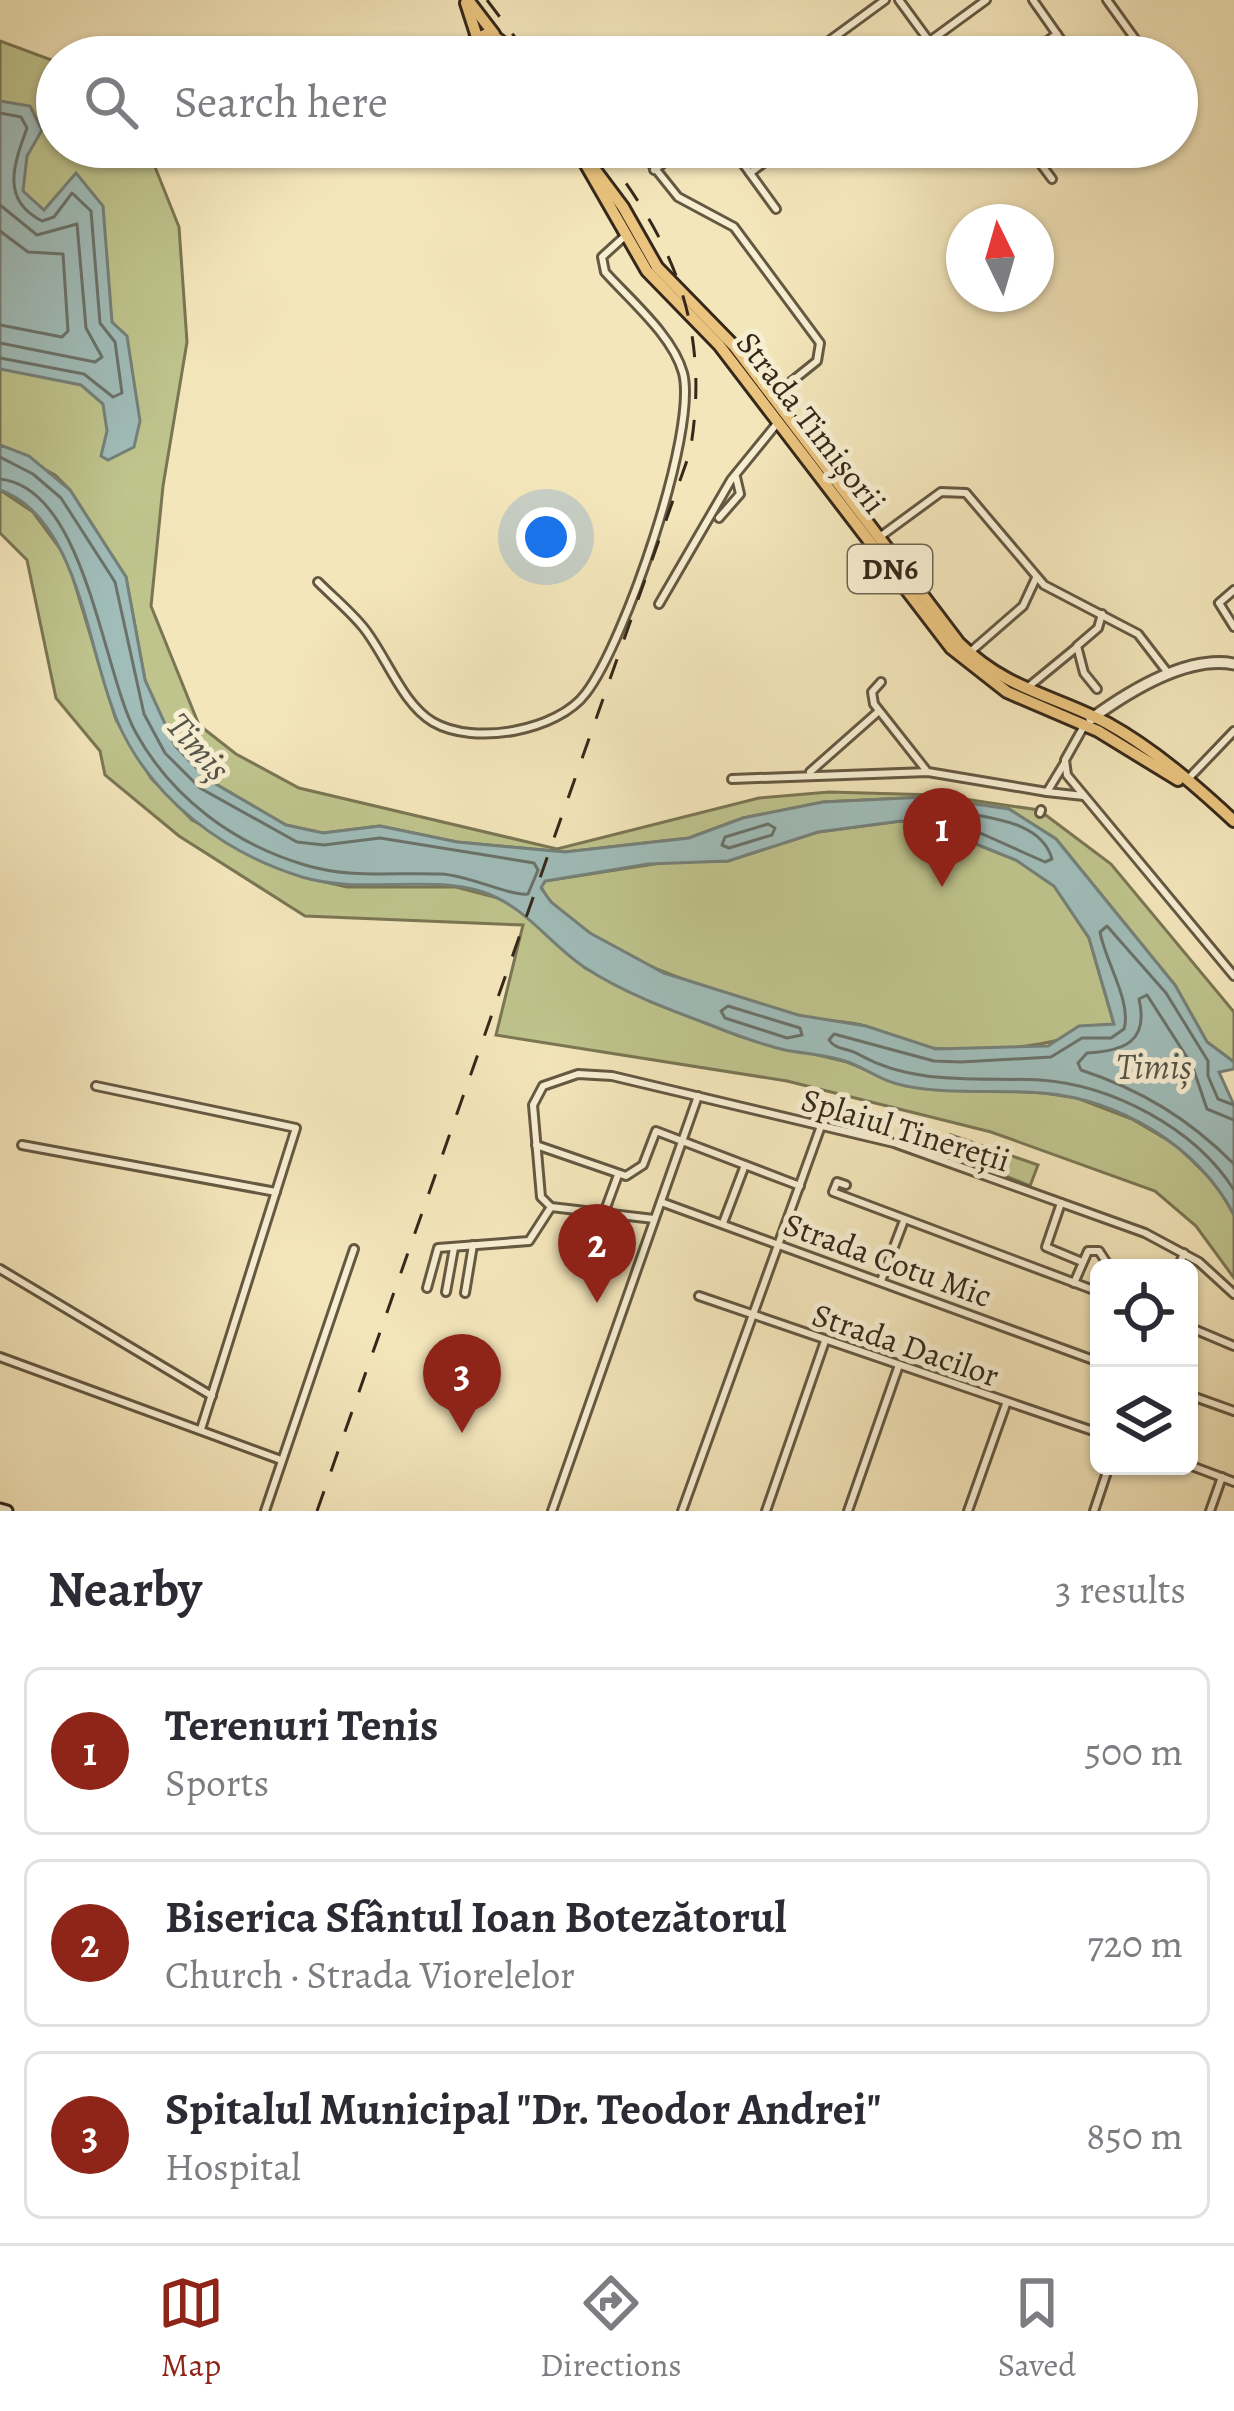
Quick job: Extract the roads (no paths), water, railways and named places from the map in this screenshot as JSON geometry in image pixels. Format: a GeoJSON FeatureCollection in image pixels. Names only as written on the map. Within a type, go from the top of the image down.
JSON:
{"type":"FeatureCollection","features":[{"type":"Feature","properties":{"kind":"main road"},"geometry":{"type":"LineString","coordinates":[[466,0],[494,34],[483,36]]}},
{"type":"Feature","properties":{"kind":"main road"},"geometry":{"type":"LineString","coordinates":[[466,0],[477,36]]}},
{"type":"Feature","properties":{"kind":"main road","name":"Strada Timișorii"},"geometry":{"type":"LineString","coordinates":[[591,168],[630,232],[719,328],[951,648],[989,681],[1089,721],[1220,808]]}},
{"type":"Feature","properties":{"kind":"main road","name":"Strada Timișorii"},"geometry":{"type":"LineString","coordinates":[[782,418],[969,653],[1024,690],[1189,779],[1234,821]]}},
{"type":"Feature","properties":{"kind":"street"},"geometry":{"type":"LineString","coordinates":[[836,36],[885,0]]}},
{"type":"Feature","properties":{"kind":"street"},"geometry":{"type":"LineString","coordinates":[[899,0],[926,36]]}},
{"type":"Feature","properties":{"kind":"street"},"geometry":{"type":"LineString","coordinates":[[937,36],[986,0]]}},
{"type":"Feature","properties":{"kind":"street"},"geometry":{"type":"LineString","coordinates":[[1033,0],[1054,36]]}},
{"type":"Feature","properties":{"kind":"street"},"geometry":{"type":"LineString","coordinates":[[1107,0],[1133,36]]}},
{"type":"Feature","properties":{"kind":"street"},"geometry":{"type":"LineString","coordinates":[[657,168],[678,196],[734,227],[820,343],[817,362],[769,400]]}},
{"type":"Feature","properties":{"kind":"street"},"geometry":{"type":"LineString","coordinates":[[746,168],[776,209]]}},
{"type":"Feature","properties":{"kind":"street"},"geometry":{"type":"LineString","coordinates":[[750,173],[757,168]]}},
{"type":"Feature","properties":{"kind":"street"},"geometry":{"type":"LineString","coordinates":[[1044,168],[1052,179]]}},
{"type":"Feature","properties":{"kind":"street"},"geometry":{"type":"LineString","coordinates":[[318,582],[362,626],[421,713],[436,724],[464,732],[527,728],[585,695],[630,604],[680,451],[686,399],[682,370],[665,341],[605,272],[602,257],[630,232]]}},
{"type":"Feature","properties":{"kind":"street"},"geometry":{"type":"LineString","coordinates":[[659,604],[737,472],[782,418]]}},
{"type":"Feature","properties":{"kind":"street"},"geometry":{"type":"LineString","coordinates":[[719,518],[740,494],[737,472]]}},
{"type":"Feature","properties":{"kind":"street"},"geometry":{"type":"LineString","coordinates":[[878,538],[941,492],[958,490],[1036,578],[1138,634],[1170,676]]}},
{"type":"Feature","properties":{"kind":"street"},"geometry":{"type":"LineString","coordinates":[[969,653],[1023,606],[1036,578]]}},
{"type":"Feature","properties":{"kind":"street"},"geometry":{"type":"LineString","coordinates":[[1234,590],[1219,603],[1234,627]]}},
{"type":"Feature","properties":{"kind":"street"},"geometry":{"type":"LineString","coordinates":[[1024,690],[1098,628],[1102,614]]}},
{"type":"Feature","properties":{"kind":"street"},"geometry":{"type":"LineString","coordinates":[[1077,646],[1084,673],[1097,689]]}},
{"type":"Feature","properties":{"kind":"street"},"geometry":{"type":"LineString","coordinates":[[1047,792],[1089,721],[1203,663],[1234,664]]}},
{"type":"Feature","properties":{"kind":"street"},"geometry":{"type":"LineString","coordinates":[[881,682],[871,699],[928,772]]}},
{"type":"Feature","properties":{"kind":"street"},"geometry":{"type":"LineString","coordinates":[[807,775],[879,711]]}},
{"type":"Feature","properties":{"kind":"street"},"geometry":{"type":"LineString","coordinates":[[1189,779],[1234,730]]}},
{"type":"Feature","properties":{"kind":"street"},"geometry":{"type":"LineString","coordinates":[[821,762],[834,773]]}},
{"type":"Feature","properties":{"kind":"street"},"geometry":{"type":"LineString","coordinates":[[1064,764],[1084,796],[1234,976]]}},
{"type":"Feature","properties":{"kind":"street"},"geometry":{"type":"LineString","coordinates":[[732,779],[928,772],[1084,796]]}},
{"type":"Feature","properties":{"kind":"street","name":"Splaiul Tinereții"},"geometry":{"type":"LineString","coordinates":[[536,1145],[533,1105],[543,1085],[578,1075],[612,1076],[894,1143],[1184,1252],[1234,1294]]}},
{"type":"Feature","properties":{"kind":"street"},"geometry":{"type":"LineString","coordinates":[[96,1086],[290,1122],[296,1128],[201,1429]]}},
{"type":"Feature","properties":{"kind":"street"},"geometry":{"type":"LineString","coordinates":[[552,1511],[698,1096]]}},
{"type":"Feature","properties":{"kind":"street"},"geometry":{"type":"LineString","coordinates":[[682,1511],[821,1126]]}},
{"type":"Feature","properties":{"kind":"street"},"geometry":{"type":"LineString","coordinates":[[655,1219],[550,1207],[541,1197],[536,1145],[618,1175],[638,1171],[656,1131],[800,1186]]}},
{"type":"Feature","properties":{"kind":"street"},"geometry":{"type":"LineString","coordinates":[[22,1145],[276,1192]]}},
{"type":"Feature","properties":{"kind":"street"},"geometry":{"type":"LineString","coordinates":[[723,1224],[746,1165]]}},
{"type":"Feature","properties":{"kind":"street"},"geometry":{"type":"LineString","coordinates":[[604,1213],[618,1175]]}},
{"type":"Feature","properties":{"kind":"street"},"geometry":{"type":"LineString","coordinates":[[847,1185],[837,1182],[833,1192],[902,1223],[1090,1289]]}},
{"type":"Feature","properties":{"kind":"street","name":"Strada Cotu Mic"},"geometry":{"type":"LineString","coordinates":[[661,1202],[1090,1359]]}},
{"type":"Feature","properties":{"kind":"street"},"geometry":{"type":"LineString","coordinates":[[1061,1203],[1045,1244],[1049,1250],[1082,1262]]}},
{"type":"Feature","properties":{"kind":"street"},"geometry":{"type":"LineString","coordinates":[[427,1288],[434,1251],[529,1240],[550,1207]]}},
{"type":"Feature","properties":{"kind":"street"},"geometry":{"type":"LineString","coordinates":[[881,1282],[902,1223]]}},
{"type":"Feature","properties":{"kind":"street"},"geometry":{"type":"LineString","coordinates":[[465,1293],[473,1245]]}},
{"type":"Feature","properties":{"kind":"street"},"geometry":{"type":"LineString","coordinates":[[446,1292],[454,1246]]}},
{"type":"Feature","properties":{"kind":"street"},"geometry":{"type":"LineString","coordinates":[[265,1511],[354,1249]]}},
{"type":"Feature","properties":{"kind":"street"},"geometry":{"type":"LineString","coordinates":[[1074,1283],[1093,1249],[1101,1259]]}},
{"type":"Feature","properties":{"kind":"street"},"geometry":{"type":"LineString","coordinates":[[1181,1259],[1184,1252]]}},
{"type":"Feature","properties":{"kind":"street"},"geometry":{"type":"LineString","coordinates":[[0,1269],[212,1396]]}},
{"type":"Feature","properties":{"kind":"street","name":"Strada Dacilor"},"geometry":{"type":"LineString","coordinates":[[699,1296],[1090,1430]]}},
{"type":"Feature","properties":{"kind":"street"},"geometry":{"type":"LineString","coordinates":[[1198,1332],[1234,1346]]}},
{"type":"Feature","properties":{"kind":"street"},"geometry":{"type":"LineString","coordinates":[[766,1511],[825,1341]]}},
{"type":"Feature","properties":{"kind":"street"},"geometry":{"type":"LineString","coordinates":[[0,1357],[281,1460]]}},
{"type":"Feature","properties":{"kind":"street"},"geometry":{"type":"LineString","coordinates":[[848,1511],[899,1365]]}},
{"type":"Feature","properties":{"kind":"street"},"geometry":{"type":"LineString","coordinates":[[1198,1398],[1234,1411]]}},
{"type":"Feature","properties":{"kind":"street"},"geometry":{"type":"LineString","coordinates":[[968,1511],[1006,1404]]}},
{"type":"Feature","properties":{"kind":"street"},"geometry":{"type":"LineString","coordinates":[[1198,1469],[1234,1482]]}},
{"type":"Feature","properties":{"kind":"street"},"geometry":{"type":"LineString","coordinates":[[1094,1511],[1106,1475]]}},
{"type":"Feature","properties":{"kind":"street"},"geometry":{"type":"LineString","coordinates":[[1210,1511],[1222,1478]]}},
{"type":"Feature","properties":{"kind":"water"},"geometry":{"type":"Polygon","coordinates":[[[0,101],[30,106],[36,118],[36,140],[27,156],[23,191],[44,210],[76,173],[103,206],[112,322],[127,336],[140,421],[134,447],[108,460],[101,456],[107,431],[103,404],[81,385],[0,369],[0,101]]]}},
{"type":"Feature","properties":{"kind":"water","name":"Timiș"},"geometry":{"type":"Polygon","coordinates":[[[0,445],[29,456],[70,490],[126,577],[145,680],[175,746],[207,779],[286,825],[323,833],[380,826],[457,842],[565,852],[689,838],[743,818],[823,802],[927,797],[1009,809],[1056,839],[1175,985],[1207,1042],[1234,1062],[1234,1069],[1219,1072],[1234,1105],[1234,1215],[1219,1190],[1178,1148],[1153,1130],[1099,1105],[1042,1093],[939,1090],[890,1082],[856,1065],[766,1045],[660,1006],[584,967],[525,916],[483,892],[439,885],[325,882],[245,854],[171,800],[133,752],[108,696],[65,559],[48,529],[27,506],[0,490],[0,445]],[[901,821],[818,832],[728,861],[648,864],[545,881],[541,888],[590,933],[664,973],[798,1015],[866,1026],[936,1049],[1048,1046],[1079,1026],[1114,1024],[1089,938],[1054,886],[1016,860],[934,827],[901,821]]]}},
{"type":"Feature","properties":{"kind":"railway"},"geometry":{"type":"LineString","coordinates":[[487,0],[514,36]]}},
{"type":"Feature","properties":{"kind":"railway"},"geometry":{"type":"LineString","coordinates":[[317,1511],[690,452],[695,366],[681,289],[648,218],[615,168]]}},
{"type":"Feature","properties":{"kind":"place","name":"Terenuri Tenis"},"geometry":{"type":"Point","coordinates":[942,887]}},
{"type":"Feature","properties":{"kind":"place","name":"Biserica Sfântul Ioan Botezătorul"},"geometry":{"type":"Point","coordinates":[597,1303]}},
{"type":"Feature","properties":{"kind":"place","name":"Spitalul Municipal \"Dr. Teodor Andrei\""},"geometry":{"type":"Point","coordinates":[462,1433]}}]}
